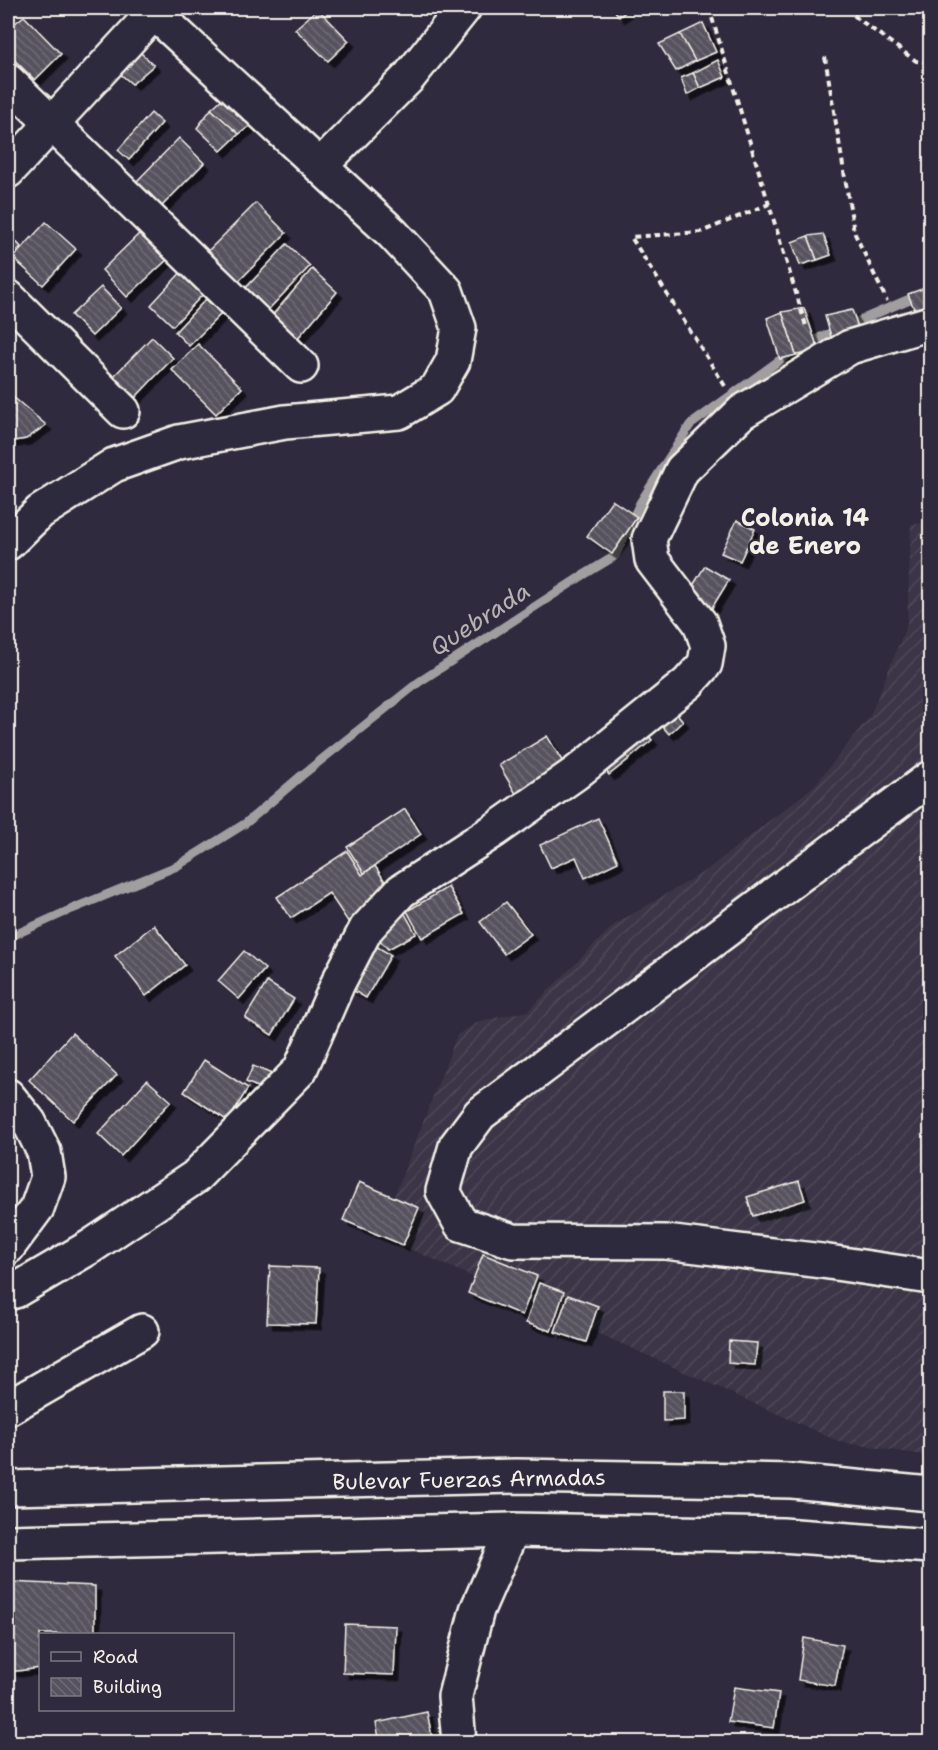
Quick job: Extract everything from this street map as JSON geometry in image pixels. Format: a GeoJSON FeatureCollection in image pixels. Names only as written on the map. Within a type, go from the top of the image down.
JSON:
{"type":"FeatureCollection","features":[{"type":"Feature","properties":{"kind":"main road"},"geometry":{"type":"LineString","coordinates":[[320,166],[409,77],[464,8]]}},
{"type":"Feature","properties":{"kind":"main road"},"geometry":{"type":"LineString","coordinates":[[8,171],[154,9],[392,232],[446,291],[459,327],[453,361],[437,389],[399,412],[285,422],[179,442],[114,465],[40,512],[8,543]]}},
{"type":"Feature","properties":{"kind":"main road"},"geometry":{"type":"LineString","coordinates":[[8,81],[301,366]]}},
{"type":"Feature","properties":{"kind":"main road"},"geometry":{"type":"LineString","coordinates":[[8,298],[123,411]]}},
{"type":"Feature","properties":{"kind":"main road"},"geometry":{"type":"LineString","coordinates":[[8,1293],[90,1247],[195,1177],[300,1070],[338,983],[366,929],[401,891],[495,830],[576,773],[688,683],[705,664],[708,646],[700,623],[652,560],[649,539],[682,470],[741,412],[850,347],[930,323]]}},
{"type":"Feature","properties":{"kind":"main road"},"geometry":{"type":"LineString","coordinates":[[930,778],[480,1114],[456,1146],[443,1191],[461,1224],[513,1241],[665,1242],[930,1277]]}},
{"type":"Feature","properties":{"kind":"main road"},"geometry":{"type":"LineString","coordinates":[[8,1096],[29,1122],[44,1152],[48,1177],[37,1208],[8,1247]]}},
{"type":"Feature","properties":{"kind":"main road"},"geometry":{"type":"LineString","coordinates":[[8,1408],[142,1331]]}},
{"type":"Feature","properties":{"kind":"main road","name":"Bulevar Fuerzas Armadas"},"geometry":{"type":"LineString","coordinates":[[8,1488],[516,1476],[792,1481],[930,1494]]}},
{"type":"Feature","properties":{"kind":"main road"},"geometry":{"type":"LineString","coordinates":[[8,1542],[512,1530],[782,1535],[930,1546]]}},
{"type":"Feature","properties":{"kind":"main road"},"geometry":{"type":"LineString","coordinates":[[459,1743],[455,1696],[457,1685],[477,1610],[512,1530]]}},
{"type":"Feature","properties":{"kind":"path"},"geometry":{"type":"LineString","coordinates":[[709,8],[806,326]]}},
{"type":"Feature","properties":{"kind":"path"},"geometry":{"type":"LineString","coordinates":[[846,8],[916,61],[930,62]]}},
{"type":"Feature","properties":{"kind":"path"},"geometry":{"type":"LineString","coordinates":[[825,57],[854,232],[881,288]]}},
{"type":"Feature","properties":{"kind":"path"},"geometry":{"type":"LineString","coordinates":[[720,377],[631,237],[700,232],[769,204]]}},
{"type":"Feature","properties":{"kind":"shaded area"},"geometry":{"type":"Polygon","coordinates":[[[930,523],[930,1456],[840,1442],[379,1235],[457,1035],[480,1021],[528,1011],[614,925],[705,871],[814,786],[870,716],[907,624],[911,524],[930,523]]]}},
{"type":"Feature","properties":{"kind":"building"},"geometry":{"type":"Polygon","coordinates":[[[613,8],[630,8],[619,17],[613,8]]]}},
{"type":"Feature","properties":{"kind":"building"},"geometry":{"type":"Polygon","coordinates":[[[318,9],[349,41],[328,61],[295,29],[318,9]]]}},
{"type":"Feature","properties":{"kind":"building"},"geometry":{"type":"Polygon","coordinates":[[[24,16],[61,54],[35,80],[8,54],[8,26],[9,28],[24,16]]]}},
{"type":"Feature","properties":{"kind":"building"},"geometry":{"type":"Polygon","coordinates":[[[703,23],[716,52],[695,61],[680,34],[703,23]]]}},
{"type":"Feature","properties":{"kind":"building"},"geometry":{"type":"Polygon","coordinates":[[[680,34],[695,61],[676,71],[659,44],[680,34]]]}},
{"type":"Feature","properties":{"kind":"building"},"geometry":{"type":"Polygon","coordinates":[[[131,44],[154,65],[132,84],[111,66],[131,44]]]}},
{"type":"Feature","properties":{"kind":"building"},"geometry":{"type":"Polygon","coordinates":[[[718,60],[725,77],[700,88],[693,73],[718,60]]]}},
{"type":"Feature","properties":{"kind":"building"},"geometry":{"type":"Polygon","coordinates":[[[693,73],[700,88],[687,95],[681,78],[693,73]]]}},
{"type":"Feature","properties":{"kind":"building"},"geometry":{"type":"Polygon","coordinates":[[[225,96],[254,123],[239,134],[211,109],[225,96]]]}},
{"type":"Feature","properties":{"kind":"building"},"geometry":{"type":"Polygon","coordinates":[[[211,109],[239,134],[221,151],[197,128],[211,109]]]}},
{"type":"Feature","properties":{"kind":"building"},"geometry":{"type":"Polygon","coordinates":[[[151,113],[162,123],[129,160],[118,150],[151,113]]]}},
{"type":"Feature","properties":{"kind":"building"},"geometry":{"type":"Polygon","coordinates":[[[179,138],[204,163],[161,207],[136,182],[179,138]]]}},
{"type":"Feature","properties":{"kind":"building"},"geometry":{"type":"Polygon","coordinates":[[[256,203],[286,233],[231,289],[201,258],[256,203]]]}},
{"type":"Feature","properties":{"kind":"building"},"geometry":{"type":"Polygon","coordinates":[[[46,222],[76,249],[43,285],[13,258],[46,222]]]}},
{"type":"Feature","properties":{"kind":"building"},"geometry":{"type":"Polygon","coordinates":[[[144,229],[171,256],[127,297],[102,270],[144,229]]]}},
{"type":"Feature","properties":{"kind":"building"},"geometry":{"type":"Polygon","coordinates":[[[8,233],[21,247],[8,259],[8,233]]]}},
{"type":"Feature","properties":{"kind":"building"},"geometry":{"type":"Polygon","coordinates":[[[823,234],[831,255],[817,260],[808,236],[823,234]]]}},
{"type":"Feature","properties":{"kind":"building"},"geometry":{"type":"Polygon","coordinates":[[[808,236],[817,260],[800,265],[792,242],[808,236]]]}},
{"type":"Feature","properties":{"kind":"building"},"geometry":{"type":"Polygon","coordinates":[[[287,244],[310,266],[266,312],[243,291],[287,244]]]}},
{"type":"Feature","properties":{"kind":"building"},"geometry":{"type":"Polygon","coordinates":[[[184,269],[206,291],[173,326],[151,305],[184,269]]]}},
{"type":"Feature","properties":{"kind":"building"},"geometry":{"type":"Polygon","coordinates":[[[312,269],[337,292],[297,339],[271,317],[312,269]]]}},
{"type":"Feature","properties":{"kind":"building"},"geometry":{"type":"Polygon","coordinates":[[[930,286],[930,307],[915,311],[908,294],[930,286]]]}},
{"type":"Feature","properties":{"kind":"building"},"geometry":{"type":"Polygon","coordinates":[[[101,287],[121,308],[92,336],[71,315],[101,287]]]}},
{"type":"Feature","properties":{"kind":"building"},"geometry":{"type":"Polygon","coordinates":[[[206,299],[221,314],[189,346],[175,332],[206,299]]]}},
{"type":"Feature","properties":{"kind":"building"},"geometry":{"type":"Polygon","coordinates":[[[804,308],[819,352],[796,355],[782,312],[804,308]]]}},
{"type":"Feature","properties":{"kind":"building"},"geometry":{"type":"Polygon","coordinates":[[[852,310],[861,336],[833,343],[825,316],[852,310]]]}},
{"type":"Feature","properties":{"kind":"building"},"geometry":{"type":"Polygon","coordinates":[[[782,312],[796,355],[780,359],[767,318],[782,312]]]}},
{"type":"Feature","properties":{"kind":"building"},"geometry":{"type":"Polygon","coordinates":[[[152,337],[173,358],[130,403],[108,382],[152,337]]]}},
{"type":"Feature","properties":{"kind":"building"},"geometry":{"type":"Polygon","coordinates":[[[198,344],[242,388],[216,414],[172,370],[198,344]]]}},
{"type":"Feature","properties":{"kind":"building"},"geometry":{"type":"Polygon","coordinates":[[[12,396],[46,425],[26,439],[8,442],[8,399],[12,396]]]}},
{"type":"Feature","properties":{"kind":"building"},"geometry":{"type":"Polygon","coordinates":[[[612,500],[637,517],[612,554],[587,536],[612,500]]]}},
{"type":"Feature","properties":{"kind":"building"},"geometry":{"type":"Polygon","coordinates":[[[737,520],[755,529],[740,561],[721,553],[737,520]]]}},
{"type":"Feature","properties":{"kind":"building"},"geometry":{"type":"Polygon","coordinates":[[[705,566],[729,580],[702,624],[679,608],[705,566]]]}},
{"type":"Feature","properties":{"kind":"building"},"geometry":{"type":"Polygon","coordinates":[[[663,697],[683,721],[669,734],[648,710],[663,697]]]}},
{"type":"Feature","properties":{"kind":"building"},"geometry":{"type":"Polygon","coordinates":[[[634,718],[652,740],[629,759],[612,736],[634,718]]]}},
{"type":"Feature","properties":{"kind":"building"},"geometry":{"type":"Polygon","coordinates":[[[547,736],[567,769],[519,799],[499,765],[547,736]]]}},
{"type":"Feature","properties":{"kind":"building"},"geometry":{"type":"Polygon","coordinates":[[[612,736],[629,759],[609,775],[592,752],[612,736]]]}},
{"type":"Feature","properties":{"kind":"building"},"geometry":{"type":"Polygon","coordinates":[[[405,809],[421,834],[364,873],[347,847],[405,809]]]}},
{"type":"Feature","properties":{"kind":"building"},"geometry":{"type":"Polygon","coordinates":[[[598,818],[618,862],[585,878],[576,857],[551,868],[540,845],[598,818]]]}},
{"type":"Feature","properties":{"kind":"building"},"geometry":{"type":"Polygon","coordinates":[[[347,851],[362,875],[375,866],[395,897],[351,926],[329,893],[291,918],[277,897],[347,851]]]}},
{"type":"Feature","properties":{"kind":"building"},"geometry":{"type":"Polygon","coordinates":[[[448,887],[464,914],[422,938],[407,911],[448,887]]]}},
{"type":"Feature","properties":{"kind":"building"},"geometry":{"type":"Polygon","coordinates":[[[506,902],[531,934],[504,954],[480,922],[506,902]]]}},
{"type":"Feature","properties":{"kind":"building"},"geometry":{"type":"Polygon","coordinates":[[[404,912],[416,934],[388,949],[370,930],[404,912]]]}},
{"type":"Feature","properties":{"kind":"building"},"geometry":{"type":"Polygon","coordinates":[[[154,925],[185,965],[146,996],[115,956],[154,925]]]}},
{"type":"Feature","properties":{"kind":"building"},"geometry":{"type":"Polygon","coordinates":[[[369,942],[391,955],[366,998],[344,985],[369,942]]]}},
{"type":"Feature","properties":{"kind":"building"},"geometry":{"type":"Polygon","coordinates":[[[244,951],[265,969],[239,999],[218,981],[244,951]]]}},
{"type":"Feature","properties":{"kind":"building"},"geometry":{"type":"Polygon","coordinates":[[[267,982],[294,999],[272,1035],[245,1018],[267,982]]]}},
{"type":"Feature","properties":{"kind":"building"},"geometry":{"type":"Polygon","coordinates":[[[72,1033],[117,1075],[73,1121],[29,1080],[72,1033]]]}},
{"type":"Feature","properties":{"kind":"building"},"geometry":{"type":"Polygon","coordinates":[[[204,1060],[248,1088],[228,1121],[184,1092],[204,1060]]]}},
{"type":"Feature","properties":{"kind":"building"},"geometry":{"type":"Polygon","coordinates":[[[253,1066],[274,1075],[267,1091],[246,1082],[253,1066]]]}},
{"type":"Feature","properties":{"kind":"building"},"geometry":{"type":"Polygon","coordinates":[[[147,1080],[171,1101],[121,1156],[98,1134],[147,1080]]]}},
{"type":"Feature","properties":{"kind":"building"},"geometry":{"type":"Polygon","coordinates":[[[799,1181],[805,1200],[753,1216],[747,1197],[799,1181]]]}},
{"type":"Feature","properties":{"kind":"building"},"geometry":{"type":"Polygon","coordinates":[[[359,1182],[419,1208],[403,1245],[343,1220],[359,1182]]]}},
{"type":"Feature","properties":{"kind":"building"},"geometry":{"type":"Polygon","coordinates":[[[483,1254],[537,1276],[522,1315],[468,1293],[483,1254]]]}},
{"type":"Feature","properties":{"kind":"building"},"geometry":{"type":"Polygon","coordinates":[[[270,1266],[319,1268],[316,1324],[267,1323],[270,1266]]]}},
{"type":"Feature","properties":{"kind":"building"},"geometry":{"type":"Polygon","coordinates":[[[539,1283],[564,1292],[551,1331],[526,1323],[539,1283]]]}},
{"type":"Feature","properties":{"kind":"building"},"geometry":{"type":"Polygon","coordinates":[[[568,1295],[598,1306],[586,1342],[555,1332],[568,1295]]]}},
{"type":"Feature","properties":{"kind":"building"},"geometry":{"type":"Polygon","coordinates":[[[729,1341],[757,1343],[755,1365],[728,1363],[729,1341]]]}},
{"type":"Feature","properties":{"kind":"building"},"geometry":{"type":"Polygon","coordinates":[[[663,1391],[684,1391],[684,1420],[663,1421],[663,1391]]]}},
{"type":"Feature","properties":{"kind":"building"},"geometry":{"type":"Polygon","coordinates":[[[8,1582],[95,1586],[95,1633],[39,1633],[39,1668],[8,1670],[8,1582]]]}},
{"type":"Feature","properties":{"kind":"building"},"geometry":{"type":"Polygon","coordinates":[[[345,1624],[396,1626],[394,1675],[343,1673],[345,1624]]]}},
{"type":"Feature","properties":{"kind":"building"},"geometry":{"type":"Polygon","coordinates":[[[804,1638],[843,1645],[835,1686],[798,1680],[804,1638]]]}},
{"type":"Feature","properties":{"kind":"building"},"geometry":{"type":"Polygon","coordinates":[[[734,1687],[779,1693],[774,1728],[728,1722],[734,1687]]]}},
{"type":"Feature","properties":{"kind":"building"},"geometry":{"type":"Polygon","coordinates":[[[427,1712],[433,1742],[380,1742],[376,1723],[427,1712]]]}},
{"type":"Feature","properties":{"kind":"waterway","name":"Quebrada"},"geometry":{"type":"LineString","coordinates":[[805,344],[930,292]]}},
{"type":"Feature","properties":{"kind":"waterway","name":"Quebrada"},"geometry":{"type":"LineString","coordinates":[[8,941],[12,936],[72,909],[177,866],[246,823],[419,682],[615,556],[640,503],[690,425],[791,352]]}},
{"type":"Feature","properties":{"kind":"district","name":"Colonia 14 de Enero"},"geometry":{"type":"Point","coordinates":[805,532]}}]}
